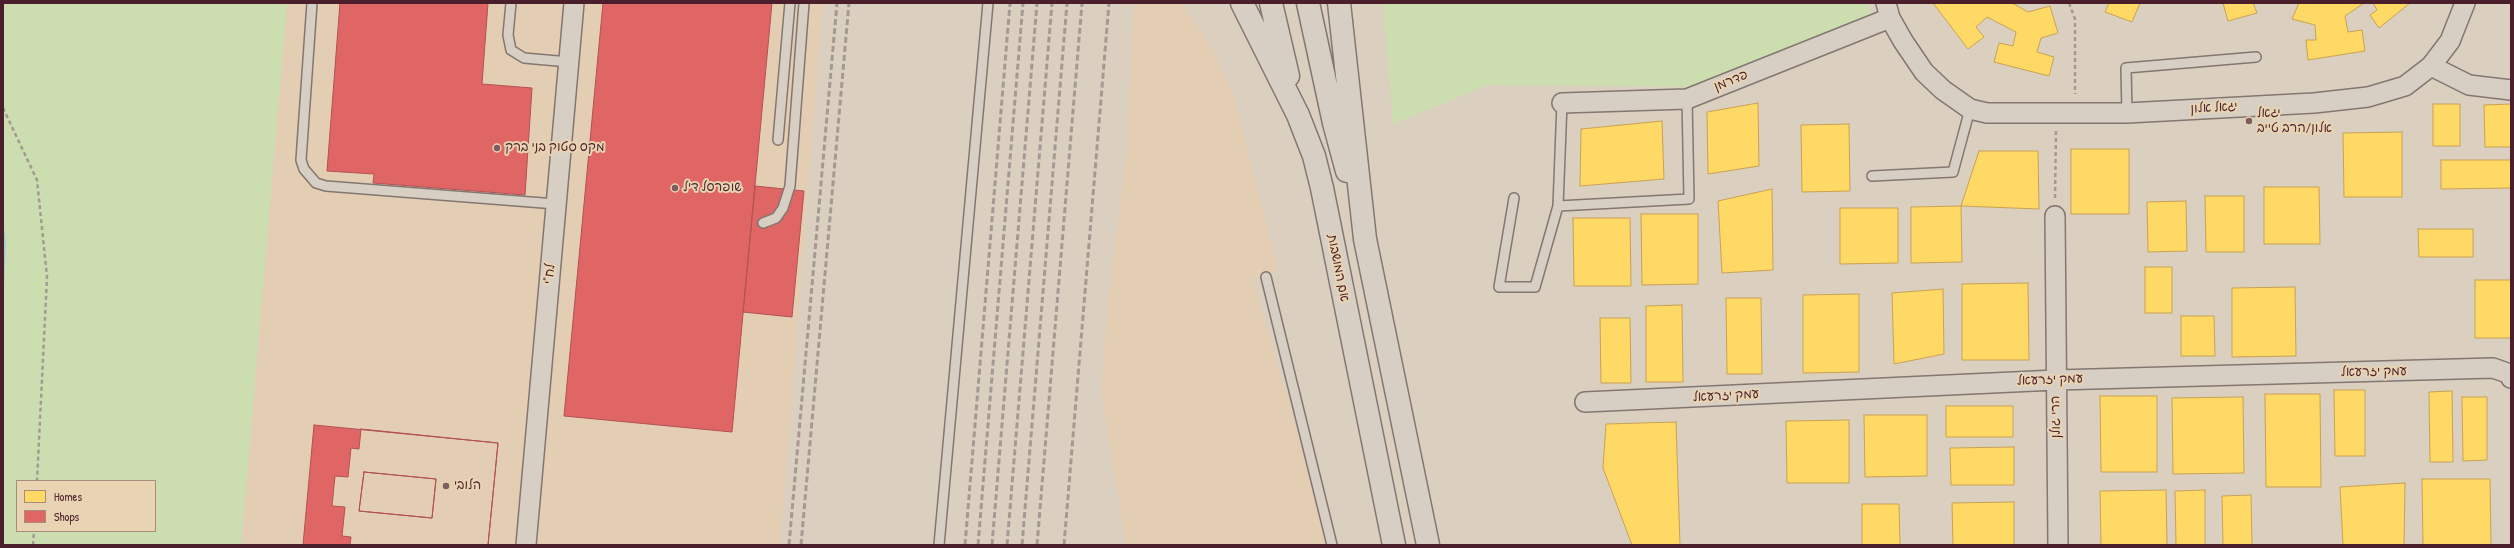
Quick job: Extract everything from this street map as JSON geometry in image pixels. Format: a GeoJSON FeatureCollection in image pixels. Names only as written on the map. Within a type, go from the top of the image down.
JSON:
{"type":"FeatureCollection","features":[{"type":"Feature","properties":{"kind":"main road","name":"אם המושבות"},"geometry":{"type":"LineString","coordinates":[[1242,3],[1298,115],[1314,156],[1322,188],[1394,545]]}},
{"type":"Feature","properties":{"kind":"main road"},"geometry":{"type":"LineString","coordinates":[[1308,3],[1334,123],[1365,239],[1428,545]]}},
{"type":"Feature","properties":{"kind":"main road"},"geometry":{"type":"LineString","coordinates":[[1339,3],[1365,239]]}},
{"type":"Feature","properties":{"kind":"main road"},"geometry":{"type":"LineString","coordinates":[[1272,7],[1298,115]]}},
{"type":"Feature","properties":{"kind":"street","name":"לח\"י"},"geometry":{"type":"LineString","coordinates":[[526,545],[574,3]]}},
{"type":"Feature","properties":{"kind":"street","name":"יגאל אלון"},"geometry":{"type":"LineString","coordinates":[[1979,111],[2128,113],[2314,104],[2368,97],[2405,86],[2431,66],[2450,40],[2465,3]]}},
{"type":"Feature","properties":{"kind":"street"},"geometry":{"type":"LineString","coordinates":[[1888,10],[1903,41],[1924,72],[1943,90],[1979,111]]}},
{"type":"Feature","properties":{"kind":"street","name":"פדרמן"},"geometry":{"type":"LineString","coordinates":[[1562,103],[1687,99],[1888,10]]}},
{"type":"Feature","properties":{"kind":"street"},"geometry":{"type":"LineString","coordinates":[[2431,66],[2469,85],[2511,90]]}},
{"type":"Feature","properties":{"kind":"street","name":"הרי גולן"},"geometry":{"type":"LineString","coordinates":[[2055,216],[2058,545]]}},
{"type":"Feature","properties":{"kind":"street","name":"עמק יזרעאל"},"geometry":{"type":"LineString","coordinates":[[1585,402],[2056,380],[2493,368],[2510,374],[2511,378]]}},
{"type":"Feature","properties":{"kind":"lane"},"geometry":{"type":"LineString","coordinates":[[312,3],[301,160],[304,170],[316,183],[326,186],[556,204]]}},
{"type":"Feature","properties":{"kind":"lane"},"geometry":{"type":"LineString","coordinates":[[511,3],[508,35],[511,50],[524,58],[569,62]]}},
{"type":"Feature","properties":{"kind":"lane"},"geometry":{"type":"LineString","coordinates":[[778,140],[790,3]]}},
{"type":"Feature","properties":{"kind":"lane"},"geometry":{"type":"LineString","coordinates":[[763,223],[776,218],[783,208],[790,186],[804,3]]}},
{"type":"Feature","properties":{"kind":"lane"},"geometry":{"type":"LineString","coordinates":[[940,545],[988,3]]}},
{"type":"Feature","properties":{"kind":"lane"},"geometry":{"type":"LineString","coordinates":[[2128,113],[2126,68],[2256,56]]}},
{"type":"Feature","properties":{"kind":"lane"},"geometry":{"type":"LineString","coordinates":[[1558,206],[1689,199],[1687,99]]}},
{"type":"Feature","properties":{"kind":"lane"},"geometry":{"type":"LineString","coordinates":[[1514,198],[1499,287],[1535,287],[1558,206],[1562,103]]}},
{"type":"Feature","properties":{"kind":"lane"},"geometry":{"type":"LineString","coordinates":[[1872,176],[1953,172],[1979,111]]}},
{"type":"Feature","properties":{"kind":"lane"},"geometry":{"type":"LineString","coordinates":[[1266,277],[1332,545]]}},
{"type":"Feature","properties":{"kind":"path"},"geometry":{"type":"LineString","coordinates":[[2055,216],[2075,19],[2069,3]]}},
{"type":"Feature","properties":{"kind":"path"},"geometry":{"type":"LineString","coordinates":[[3,108],[37,180],[47,277],[37,480]]}},
{"type":"Feature","properties":{"kind":"path"},"geometry":{"type":"LineString","coordinates":[[32,545],[34,532]]}},
{"type":"Feature","properties":{"kind":"shaded area"},"geometry":{"type":"Polygon","coordinates":[[[287,3],[823,3],[780,545],[242,545],[287,3]]]}},
{"type":"Feature","properties":{"kind":"shaded area"},"geometry":{"type":"Polygon","coordinates":[[[1134,3],[1181,3],[1215,53],[1234,96],[1278,270],[1252,279],[1303,452],[1325,545],[1126,545],[1101,391],[1108,304],[1127,149],[1134,3]]]}},
{"type":"Feature","properties":{"kind":"green space"},"geometry":{"type":"Polygon","coordinates":[[[3,3],[287,3],[241,545],[3,545],[3,310],[6,244],[3,217],[3,3]]]}},
{"type":"Feature","properties":{"kind":"green space"},"geometry":{"type":"Polygon","coordinates":[[[1383,3],[1868,3],[1873,18],[1708,87],[1488,85],[1393,124],[1383,3]]]}},
{"type":"Feature","properties":{"kind":"water"},"geometry":{"type":"Polygon","coordinates":[[[3,217],[6,244],[3,309],[3,217]]]}},
{"type":"Feature","properties":{"kind":"building: Homes"},"geometry":{"type":"Polygon","coordinates":[[[1933,3],[2012,3],[2028,12],[2050,6],[2058,33],[2041,38],[2037,52],[2054,57],[2049,76],[1994,62],[1999,43],[2013,46],[2016,32],[1987,17],[1976,27],[1984,37],[1968,49],[1933,3]]]}},
{"type":"Feature","properties":{"kind":"building: Homes"},"geometry":{"type":"Polygon","coordinates":[[[2109,3],[2140,3],[2132,22],[2105,12],[2109,3]]]}},
{"type":"Feature","properties":{"kind":"building: Homes"},"geometry":{"type":"Polygon","coordinates":[[[2223,3],[2253,3],[2257,13],[2228,21],[2223,3]]]}},
{"type":"Feature","properties":{"kind":"building: Homes"},"geometry":{"type":"Polygon","coordinates":[[[2299,3],[2364,3],[2345,16],[2348,32],[2362,30],[2365,51],[2308,60],[2306,40],[2316,40],[2315,25],[2292,19],[2299,3]]]}},
{"type":"Feature","properties":{"kind":"building: Homes"},"geometry":{"type":"Polygon","coordinates":[[[2373,3],[2410,3],[2379,28],[2370,15],[2377,10],[2373,3]]]}},
{"type":"Feature","properties":{"kind":"building: Homes"},"geometry":{"type":"Polygon","coordinates":[[[1758,103],[1759,166],[1708,174],[1707,112],[1758,103]]]}},
{"type":"Feature","properties":{"kind":"building: Homes"},"geometry":{"type":"Polygon","coordinates":[[[2433,104],[2460,104],[2460,146],[2433,146],[2433,104]]]}},
{"type":"Feature","properties":{"kind":"building: Homes"},"geometry":{"type":"Polygon","coordinates":[[[2511,104],[2511,147],[2485,147],[2484,105],[2511,104]]]}},
{"type":"Feature","properties":{"kind":"building: Homes"},"geometry":{"type":"Polygon","coordinates":[[[1662,121],[1664,179],[1580,186],[1581,129],[1662,121]]]}},
{"type":"Feature","properties":{"kind":"building: Homes"},"geometry":{"type":"Polygon","coordinates":[[[1849,124],[1850,191],[1802,192],[1801,125],[1849,124]]]}},
{"type":"Feature","properties":{"kind":"building: Homes"},"geometry":{"type":"Polygon","coordinates":[[[2402,132],[2402,197],[2344,197],[2343,133],[2402,132]]]}},
{"type":"Feature","properties":{"kind":"building: Homes"},"geometry":{"type":"Polygon","coordinates":[[[2071,149],[2129,149],[2129,214],[2071,214],[2071,149]]]}},
{"type":"Feature","properties":{"kind":"building: Homes"},"geometry":{"type":"Polygon","coordinates":[[[1979,151],[2038,151],[2039,209],[1961,206],[1979,151]]]}},
{"type":"Feature","properties":{"kind":"building: Homes"},"geometry":{"type":"Polygon","coordinates":[[[2441,160],[2511,160],[2511,188],[2441,189],[2441,160]]]}},
{"type":"Feature","properties":{"kind":"building: Homes"},"geometry":{"type":"Polygon","coordinates":[[[2264,187],[2319,187],[2320,244],[2264,244],[2264,187]]]}},
{"type":"Feature","properties":{"kind":"building: Homes"},"geometry":{"type":"Polygon","coordinates":[[[1772,189],[1773,270],[1722,273],[1718,201],[1772,189]]]}},
{"type":"Feature","properties":{"kind":"building: Homes"},"geometry":{"type":"Polygon","coordinates":[[[2205,196],[2244,196],[2244,252],[2206,252],[2205,196]]]}},
{"type":"Feature","properties":{"kind":"building: Homes"},"geometry":{"type":"Polygon","coordinates":[[[2186,201],[2187,251],[2148,252],[2147,202],[2186,201]]]}},
{"type":"Feature","properties":{"kind":"building: Homes"},"geometry":{"type":"Polygon","coordinates":[[[1961,206],[1962,262],[1911,263],[1911,207],[1961,206]]]}},
{"type":"Feature","properties":{"kind":"building: Homes"},"geometry":{"type":"Polygon","coordinates":[[[1840,208],[1898,208],[1898,263],[1840,264],[1840,208]]]}},
{"type":"Feature","properties":{"kind":"building: Homes"},"geometry":{"type":"Polygon","coordinates":[[[1641,214],[1698,214],[1698,284],[1642,285],[1641,214]]]}},
{"type":"Feature","properties":{"kind":"building: Homes"},"geometry":{"type":"Polygon","coordinates":[[[1573,218],[1630,218],[1631,286],[1574,286],[1573,218]]]}},
{"type":"Feature","properties":{"kind":"building: Homes"},"geometry":{"type":"Polygon","coordinates":[[[2418,229],[2473,229],[2473,257],[2419,257],[2418,229]]]}},
{"type":"Feature","properties":{"kind":"building: Homes"},"geometry":{"type":"Polygon","coordinates":[[[2145,267],[2172,267],[2172,313],[2145,313],[2145,267]]]}},
{"type":"Feature","properties":{"kind":"building: Homes"},"geometry":{"type":"Polygon","coordinates":[[[2475,280],[2511,280],[2511,338],[2475,338],[2475,280]]]}},
{"type":"Feature","properties":{"kind":"building: Homes"},"geometry":{"type":"Polygon","coordinates":[[[2028,283],[2029,360],[1962,360],[1962,284],[2028,283]]]}},
{"type":"Feature","properties":{"kind":"building: Homes"},"geometry":{"type":"Polygon","coordinates":[[[2295,287],[2296,356],[2232,357],[2232,288],[2295,287]]]}},
{"type":"Feature","properties":{"kind":"building: Homes"},"geometry":{"type":"Polygon","coordinates":[[[1943,289],[1944,354],[1894,364],[1892,293],[1943,289]]]}},
{"type":"Feature","properties":{"kind":"building: Homes"},"geometry":{"type":"Polygon","coordinates":[[[1859,294],[1859,372],[1803,373],[1803,295],[1859,294]]]}},
{"type":"Feature","properties":{"kind":"building: Homes"},"geometry":{"type":"Polygon","coordinates":[[[1726,298],[1761,298],[1762,374],[1727,374],[1726,298]]]}},
{"type":"Feature","properties":{"kind":"building: Homes"},"geometry":{"type":"Polygon","coordinates":[[[1682,305],[1683,382],[1646,382],[1646,306],[1682,305]]]}},
{"type":"Feature","properties":{"kind":"building: Homes"},"geometry":{"type":"Polygon","coordinates":[[[2181,316],[2214,316],[2215,356],[2181,356],[2181,316]]]}},
{"type":"Feature","properties":{"kind":"building: Homes"},"geometry":{"type":"Polygon","coordinates":[[[1600,318],[1630,318],[1631,383],[1601,383],[1600,318]]]}},
{"type":"Feature","properties":{"kind":"building: Homes"},"geometry":{"type":"Polygon","coordinates":[[[2334,390],[2365,390],[2365,456],[2335,456],[2334,390]]]}},
{"type":"Feature","properties":{"kind":"building: Homes"},"geometry":{"type":"Polygon","coordinates":[[[2452,391],[2453,462],[2430,462],[2429,392],[2452,391]]]}},
{"type":"Feature","properties":{"kind":"building: Homes"},"geometry":{"type":"Polygon","coordinates":[[[2265,394],[2320,394],[2321,487],[2266,487],[2265,394]]]}},
{"type":"Feature","properties":{"kind":"building: Homes"},"geometry":{"type":"Polygon","coordinates":[[[2100,396],[2157,396],[2157,472],[2101,472],[2100,396]]]}},
{"type":"Feature","properties":{"kind":"building: Homes"},"geometry":{"type":"Polygon","coordinates":[[[2243,397],[2244,473],[2173,474],[2172,398],[2243,397]]]}},
{"type":"Feature","properties":{"kind":"building: Homes"},"geometry":{"type":"Polygon","coordinates":[[[2462,397],[2487,397],[2487,460],[2463,461],[2462,397]]]}},
{"type":"Feature","properties":{"kind":"building: Homes"},"geometry":{"type":"Polygon","coordinates":[[[1946,406],[2013,406],[2013,437],[1946,437],[1946,406]]]}},
{"type":"Feature","properties":{"kind":"building: Homes"},"geometry":{"type":"Polygon","coordinates":[[[1864,415],[1927,415],[1927,476],[1865,477],[1864,415]]]}},
{"type":"Feature","properties":{"kind":"building: Homes"},"geometry":{"type":"Polygon","coordinates":[[[1849,420],[1849,483],[1787,483],[1786,421],[1849,420]]]}},
{"type":"Feature","properties":{"kind":"building: Homes"},"geometry":{"type":"Polygon","coordinates":[[[1676,422],[1680,545],[1632,545],[1603,468],[1606,424],[1676,422]]]}},
{"type":"Feature","properties":{"kind":"building: Homes"},"geometry":{"type":"Polygon","coordinates":[[[2014,447],[2014,485],[1951,485],[1950,448],[2014,447]]]}},
{"type":"Feature","properties":{"kind":"building: Homes"},"geometry":{"type":"Polygon","coordinates":[[[2422,479],[2490,479],[2491,545],[2423,545],[2422,479]]]}},
{"type":"Feature","properties":{"kind":"building: Homes"},"geometry":{"type":"Polygon","coordinates":[[[2405,483],[2404,545],[2343,545],[2340,487],[2405,483]]]}},
{"type":"Feature","properties":{"kind":"building: Homes"},"geometry":{"type":"Polygon","coordinates":[[[2166,490],[2167,545],[2101,545],[2100,491],[2166,490]]]}},
{"type":"Feature","properties":{"kind":"building: Homes"},"geometry":{"type":"Polygon","coordinates":[[[2205,490],[2205,545],[2176,545],[2175,491],[2205,490]]]}},
{"type":"Feature","properties":{"kind":"building: Homes"},"geometry":{"type":"Polygon","coordinates":[[[2251,495],[2252,545],[2223,545],[2222,496],[2251,495]]]}},
{"type":"Feature","properties":{"kind":"building: Homes"},"geometry":{"type":"Polygon","coordinates":[[[2014,502],[2014,545],[1953,545],[1952,503],[2014,502]]]}},
{"type":"Feature","properties":{"kind":"building: Homes"},"geometry":{"type":"Polygon","coordinates":[[[1862,504],[1899,504],[1900,545],[1862,545],[1862,504]]]}},
{"type":"Feature","properties":{"kind":"building: Shops"},"geometry":{"type":"Polygon","coordinates":[[[340,3],[488,3],[482,84],[532,88],[525,195],[373,183],[374,174],[327,171],[340,3]]]}},
{"type":"Feature","properties":{"kind":"building: Shops"},"geometry":{"type":"Polygon","coordinates":[[[603,3],[772,3],[732,432],[564,416],[603,3]]]}},
{"type":"Feature","properties":{"kind":"building: Shops"},"geometry":{"type":"Polygon","coordinates":[[[755,186],[804,191],[792,317],[743,312],[755,186]]]}},
{"type":"Feature","properties":{"kind":"building: Shops"},"geometry":{"type":"Polygon","coordinates":[[[314,425],[498,443],[488,545],[303,545],[314,425]],[[364,472],[359,511],[432,518],[436,479],[364,472]]]}},
{"type":"Feature","properties":{"kind":"building: Shops"},"geometry":{"type":"Polygon","coordinates":[[[361,429],[498,443],[488,545],[350,545],[351,537],[342,536],[345,507],[332,506],[335,476],[348,477],[351,448],[359,449],[361,429]],[[364,472],[359,511],[432,518],[436,479],[364,472]]]}},
{"type":"Feature","properties":{"kind":"railway"},"geometry":{"type":"LineString","coordinates":[[789,545],[837,3]]}},
{"type":"Feature","properties":{"kind":"railway"},"geometry":{"type":"LineString","coordinates":[[801,545],[849,3]]}},
{"type":"Feature","properties":{"kind":"railway"},"geometry":{"type":"LineString","coordinates":[[965,545],[1010,3]]}},
{"type":"Feature","properties":{"kind":"railway"},"geometry":{"type":"LineString","coordinates":[[978,545],[1023,3]]}},
{"type":"Feature","properties":{"kind":"railway"},"geometry":{"type":"LineString","coordinates":[[992,545],[1037,3]]}},
{"type":"Feature","properties":{"kind":"railway"},"geometry":{"type":"LineString","coordinates":[[1007,545],[1052,3]]}},
{"type":"Feature","properties":{"kind":"railway"},"geometry":{"type":"LineString","coordinates":[[1022,545],[1067,3]]}},
{"type":"Feature","properties":{"kind":"railway"},"geometry":{"type":"LineString","coordinates":[[1037,545],[1082,3]]}},
{"type":"Feature","properties":{"kind":"railway"},"geometry":{"type":"LineString","coordinates":[[1064,545],[1109,3]]}},
{"type":"Feature","properties":{"kind":"place","name":"יגאל אלון/הרב טייב"},"geometry":{"type":"Point","coordinates":[2249,121]}},
{"type":"Feature","properties":{"kind":"place","name":"מקס סטוק בני ברק"},"geometry":{"type":"Point","coordinates":[497,148]}},
{"type":"Feature","properties":{"kind":"place","name":"שופרסל דיל"},"geometry":{"type":"Point","coordinates":[675,188]}},
{"type":"Feature","properties":{"kind":"place","name":"הלובי"},"geometry":{"type":"Point","coordinates":[446,486]}}]}
